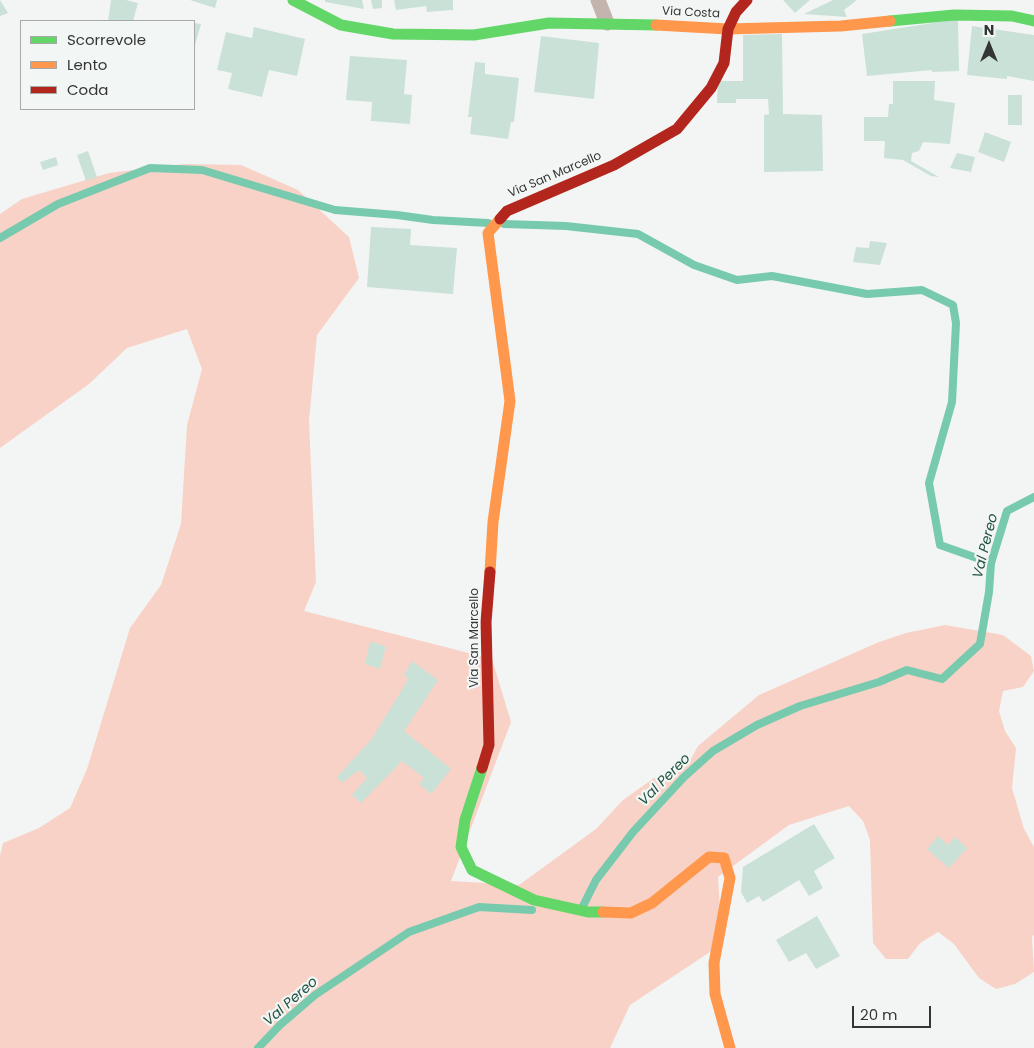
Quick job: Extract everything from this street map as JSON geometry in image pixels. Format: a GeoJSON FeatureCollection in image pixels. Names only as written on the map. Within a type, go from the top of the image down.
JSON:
{"type":"FeatureCollection","features":[{"type":"Feature","properties":{"kind":"street","name":"Via Costa"},"geometry":{"type":"LineString","coordinates":[[293,0],[340,25],[393,34],[474,35],[549,22],[607,22],[728,29],[841,26],[954,15],[1012,16],[1034,21]]}},
{"type":"Feature","properties":{"kind":"street"},"geometry":{"type":"LineString","coordinates":[[728,29],[736,12],[747,0]]}},
{"type":"Feature","properties":{"kind":"street","name":"Via San Marcello"},"geometry":{"type":"LineString","coordinates":[[728,29],[724,63],[711,88],[677,129],[614,165],[507,211],[488,232],[510,401],[493,522],[486,622],[490,675],[488,745],[465,820],[461,847],[472,870],[534,900],[588,912],[631,913],[652,903],[709,857],[724,858],[730,878],[714,963],[715,994],[730,1048]]}},
{"type":"Feature","properties":{"kind":"lane"},"geometry":{"type":"LineString","coordinates":[[598,0],[607,22]]}},
{"type":"Feature","properties":{"kind":"shaded area"},"geometry":{"type":"Polygon","coordinates":[[[184,164],[241,165],[298,190],[349,237],[359,278],[317,335],[309,421],[316,582],[304,611],[492,659],[511,722],[451,881],[519,885],[596,829],[623,800],[654,778],[687,766],[698,746],[759,695],[879,642],[906,633],[945,625],[1003,635],[1031,656],[1034,671],[1023,687],[1003,691],[999,711],[1005,731],[1016,748],[1012,788],[1024,829],[1034,847],[1034,935],[1032,937],[1034,972],[1015,984],[996,989],[979,978],[954,944],[938,932],[920,943],[908,959],[886,959],[873,943],[870,840],[863,821],[849,806],[789,825],[718,877],[722,944],[630,1005],[610,1048],[0,1048],[0,856],[3,843],[39,828],[70,808],[87,769],[130,628],[161,585],[181,524],[187,425],[202,369],[187,329],[127,348],[89,384],[0,448],[0,214],[22,199],[109,173],[184,164]]]}},
{"type":"Feature","properties":{"kind":"building"},"geometry":{"type":"Polygon","coordinates":[[[0,0],[8,13],[0,16],[0,0]]]}},
{"type":"Feature","properties":{"kind":"building"},"geometry":{"type":"Polygon","coordinates":[[[111,0],[126,0],[138,3],[133,20],[108,20],[111,0]]]}},
{"type":"Feature","properties":{"kind":"building"},"geometry":{"type":"Polygon","coordinates":[[[190,0],[217,0],[215,8],[190,0]]]}},
{"type":"Feature","properties":{"kind":"building"},"geometry":{"type":"Polygon","coordinates":[[[325,0],[362,0],[364,9],[325,2],[325,0]]]}},
{"type":"Feature","properties":{"kind":"building"},"geometry":{"type":"Polygon","coordinates":[[[371,0],[382,0],[382,8],[373,9],[371,0]]]}},
{"type":"Feature","properties":{"kind":"building"},"geometry":{"type":"Polygon","coordinates":[[[394,0],[453,0],[453,10],[427,12],[426,6],[396,10],[394,0]]]}},
{"type":"Feature","properties":{"kind":"building"},"geometry":{"type":"Polygon","coordinates":[[[783,0],[810,0],[795,13],[783,0]]]}},
{"type":"Feature","properties":{"kind":"building"},"geometry":{"type":"Polygon","coordinates":[[[833,0],[857,0],[844,10],[847,17],[804,14],[833,0]]]}},
{"type":"Feature","properties":{"kind":"building"},"geometry":{"type":"Polygon","coordinates":[[[958,19],[959,71],[932,72],[932,70],[867,76],[862,34],[958,19]]]}},
{"type":"Feature","properties":{"kind":"building"},"geometry":{"type":"Polygon","coordinates":[[[195,23],[201,24],[195,45],[195,23]]]}},
{"type":"Feature","properties":{"kind":"building"},"geometry":{"type":"Polygon","coordinates":[[[972,26],[1034,35],[1034,81],[1007,76],[1007,79],[967,75],[972,26]]]}},
{"type":"Feature","properties":{"kind":"building"},"geometry":{"type":"Polygon","coordinates":[[[254,27],[305,39],[297,76],[269,70],[262,97],[228,89],[232,73],[217,70],[226,32],[252,38],[254,27]]]}},
{"type":"Feature","properties":{"kind":"building"},"geometry":{"type":"Polygon","coordinates":[[[782,34],[783,114],[822,115],[823,171],[764,172],[764,115],[769,114],[768,99],[736,99],[736,103],[717,103],[718,81],[743,81],[743,35],[782,34]]]}},
{"type":"Feature","properties":{"kind":"building"},"geometry":{"type":"Polygon","coordinates":[[[541,36],[599,43],[594,99],[534,92],[541,36]]]}},
{"type":"Feature","properties":{"kind":"building"},"geometry":{"type":"Polygon","coordinates":[[[350,56],[407,60],[404,94],[412,95],[410,124],[371,121],[372,102],[346,100],[350,56]]]}},
{"type":"Feature","properties":{"kind":"building"},"geometry":{"type":"Polygon","coordinates":[[[475,62],[485,63],[485,74],[519,78],[514,122],[511,122],[508,139],[470,134],[472,117],[468,117],[475,62]]]}},
{"type":"Feature","properties":{"kind":"building"},"geometry":{"type":"Polygon","coordinates":[[[893,81],[935,81],[934,100],[955,103],[950,144],[923,142],[919,151],[912,153],[911,161],[939,177],[931,176],[903,160],[884,158],[885,141],[864,141],[864,117],[888,117],[889,104],[893,104],[893,81]]]}},
{"type":"Feature","properties":{"kind":"building"},"geometry":{"type":"Polygon","coordinates":[[[1008,95],[1022,95],[1022,125],[1008,125],[1008,95]]]}},
{"type":"Feature","properties":{"kind":"building"},"geometry":{"type":"Polygon","coordinates":[[[985,132],[1011,142],[1004,162],[978,152],[985,132]]]}},
{"type":"Feature","properties":{"kind":"building"},"geometry":{"type":"Polygon","coordinates":[[[88,151],[97,177],[86,181],[77,155],[88,151]]]}},
{"type":"Feature","properties":{"kind":"building"},"geometry":{"type":"Polygon","coordinates":[[[957,153],[975,157],[971,172],[950,168],[957,153]]]}},
{"type":"Feature","properties":{"kind":"building"},"geometry":{"type":"Polygon","coordinates":[[[56,157],[58,165],[43,170],[40,162],[56,157]]]}},
{"type":"Feature","properties":{"kind":"building"},"geometry":{"type":"Polygon","coordinates":[[[371,227],[411,229],[410,245],[457,248],[453,294],[367,287],[371,227]]]}},
{"type":"Feature","properties":{"kind":"building"},"geometry":{"type":"Polygon","coordinates":[[[870,241],[887,243],[880,265],[853,262],[856,247],[869,248],[870,241]]]}},
{"type":"Feature","properties":{"kind":"building"},"geometry":{"type":"Polygon","coordinates":[[[370,642],[386,646],[380,669],[365,664],[370,642]]]}},
{"type":"Feature","properties":{"kind":"building"},"geometry":{"type":"Polygon","coordinates":[[[412,661],[438,680],[404,731],[451,769],[431,794],[419,784],[424,778],[402,761],[361,803],[352,795],[367,778],[359,770],[342,783],[337,777],[371,740],[403,688],[408,678],[404,675],[412,661]]]}},
{"type":"Feature","properties":{"kind":"building"},"geometry":{"type":"Polygon","coordinates":[[[814,824],[835,858],[814,871],[823,888],[809,896],[799,880],[763,902],[759,896],[747,903],[741,892],[743,867],[814,824]]]}},
{"type":"Feature","properties":{"kind":"building"},"geometry":{"type":"Polygon","coordinates":[[[938,836],[948,845],[955,837],[967,848],[949,868],[927,849],[938,836]]]}},
{"type":"Feature","properties":{"kind":"building"},"geometry":{"type":"Polygon","coordinates":[[[817,916],[840,956],[816,969],[806,953],[789,962],[776,940],[817,916]]]}},
{"type":"Feature","properties":{"kind":"waterway"},"geometry":{"type":"LineString","coordinates":[[0,238],[58,204],[150,168],[202,170],[335,210],[433,220],[488,223]]}},
{"type":"Feature","properties":{"kind":"waterway"},"geometry":{"type":"LineString","coordinates":[[504,224],[566,226],[638,234],[694,265],[737,280],[772,276],[867,294],[922,290],[953,305],[956,323],[952,402],[929,483],[940,545],[991,563]]}},
{"type":"Feature","properties":{"kind":"waterway","name":"Val Pereo"},"geometry":{"type":"LineString","coordinates":[[583,906],[596,880],[633,832],[684,777],[713,751],[757,725],[800,706],[879,682],[907,670],[942,679],[980,644],[989,592],[991,563],[1007,511],[1034,497]]}},
{"type":"Feature","properties":{"kind":"waterway","name":"Val Pereo"},"geometry":{"type":"LineString","coordinates":[[258,1048],[280,1025],[315,995],[409,932],[479,907],[532,910]]}},
{"type":"Feature","properties":{"kind":"traffic: fast"},"geometry":{"type":"LineString","coordinates":[[293,0],[341,25],[393,34],[474,35],[549,23],[656,25]]}},
{"type":"Feature","properties":{"kind":"traffic: fast"},"geometry":{"type":"LineString","coordinates":[[890,21],[954,15],[1012,16],[1034,21]]}},
{"type":"Feature","properties":{"kind":"traffic: fast"},"geometry":{"type":"LineString","coordinates":[[482,768],[465,820],[461,847],[472,870],[534,900],[588,912],[603,912]]}},
{"type":"Feature","properties":{"kind":"traffic: slow"},"geometry":{"type":"LineString","coordinates":[[656,25],[728,29],[841,26],[890,21]]}},
{"type":"Feature","properties":{"kind":"traffic: slow"},"geometry":{"type":"LineString","coordinates":[[490,572],[493,522],[510,401],[488,233],[500,219]]}},
{"type":"Feature","properties":{"kind":"traffic: slow"},"geometry":{"type":"LineString","coordinates":[[603,912],[631,913],[652,903],[709,857],[724,858],[730,878],[714,963],[715,994],[730,1048]]}},
{"type":"Feature","properties":{"kind":"traffic: jam"},"geometry":{"type":"LineString","coordinates":[[500,219],[507,211],[614,165],[677,129],[711,88],[724,63],[728,29],[736,12],[747,0]]}},
{"type":"Feature","properties":{"kind":"traffic: jam"},"geometry":{"type":"LineString","coordinates":[[482,768],[489,745],[486,622],[490,572]]}}]}
